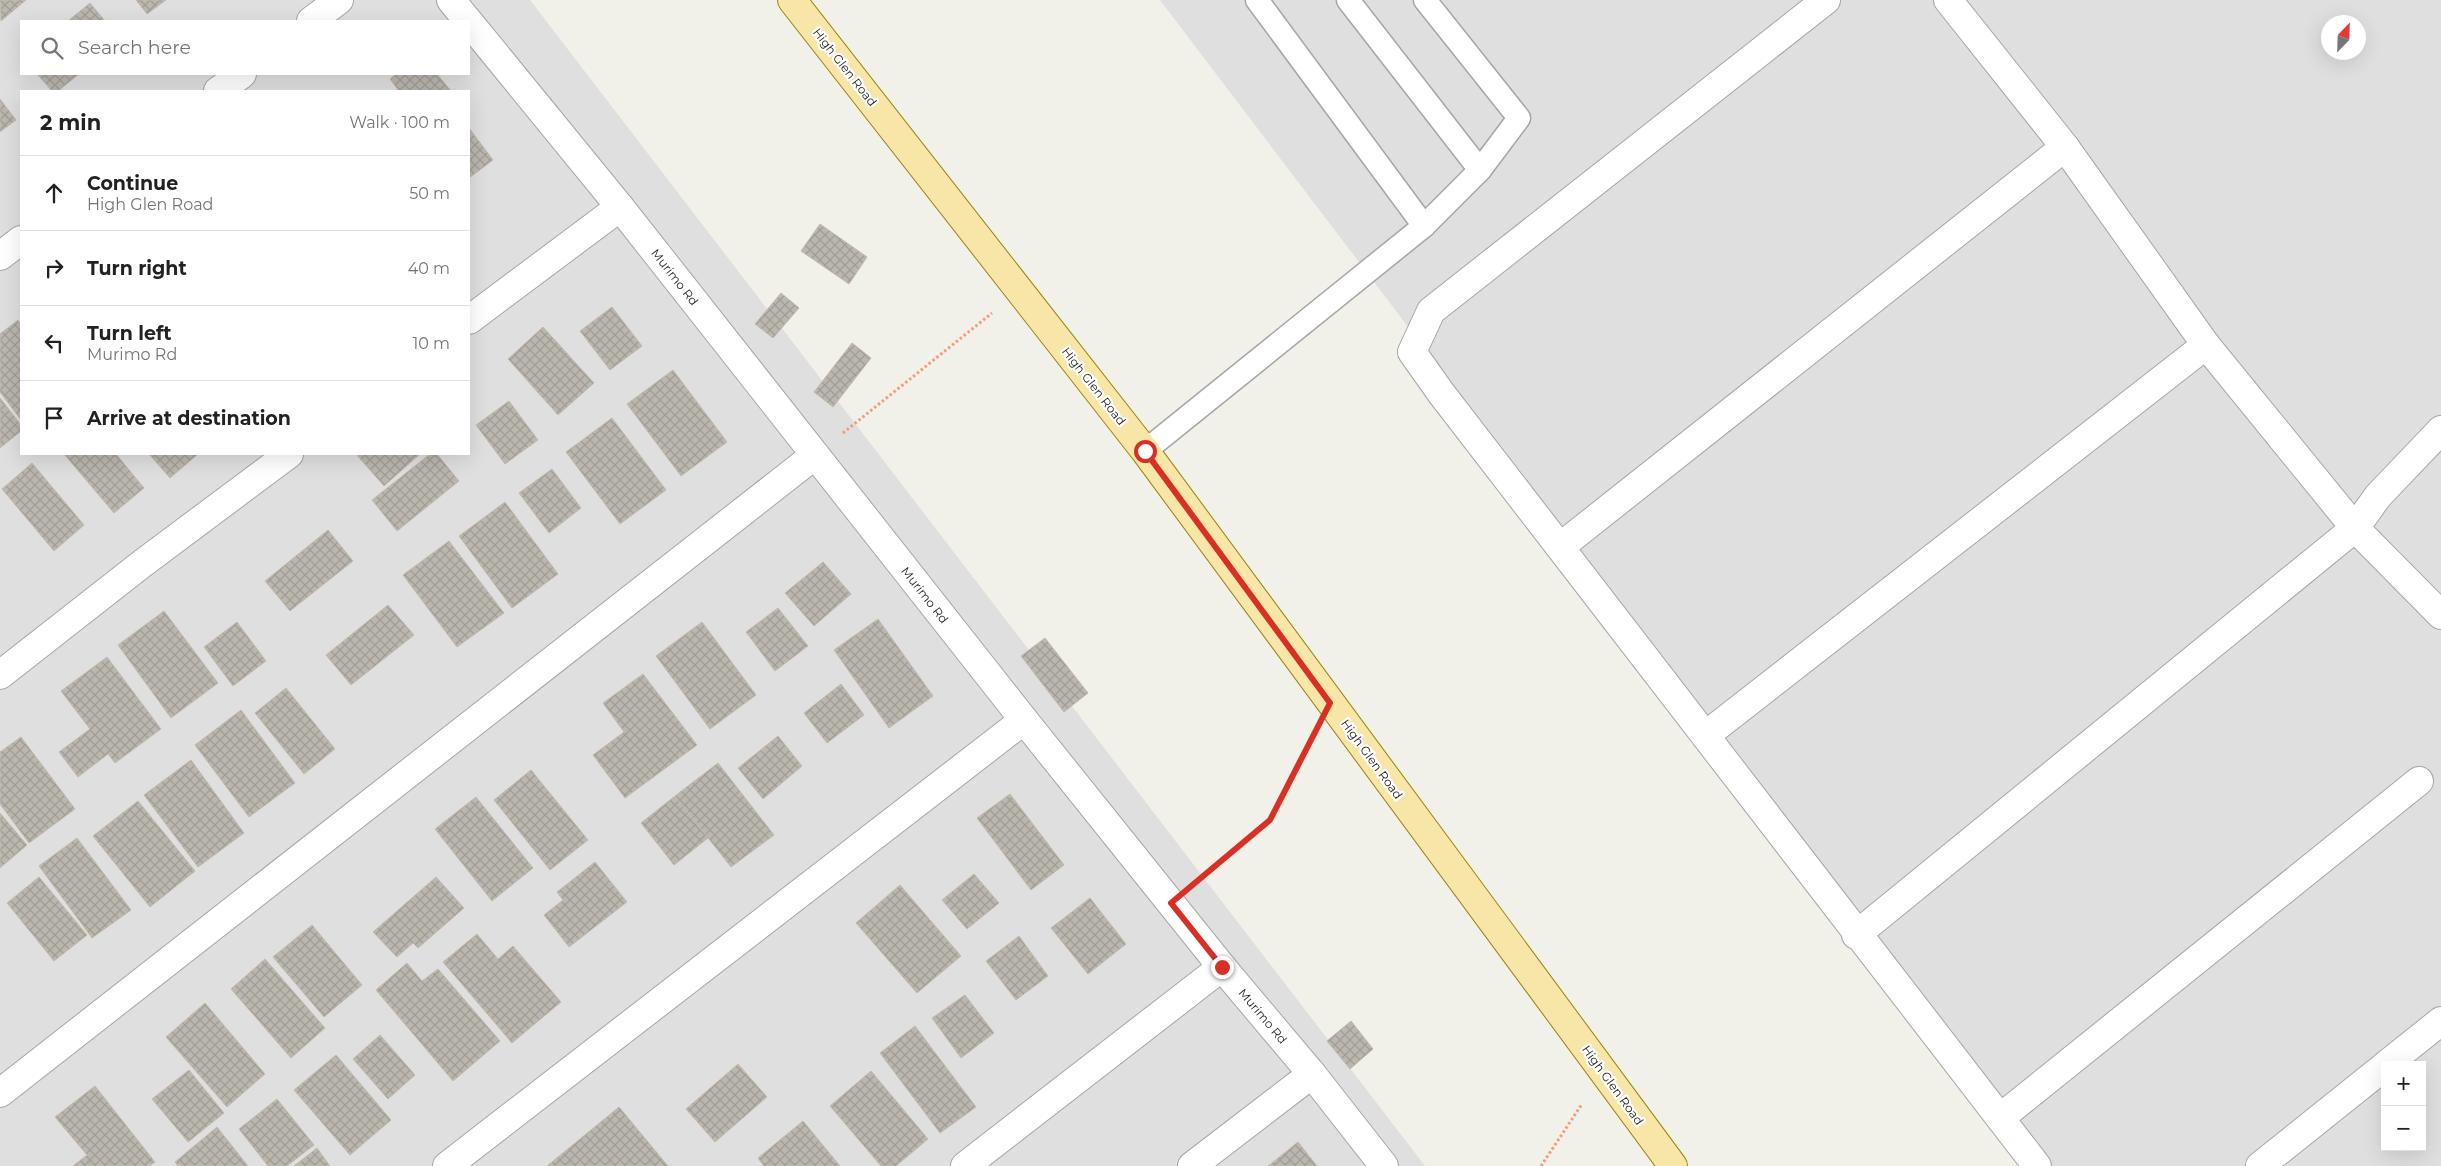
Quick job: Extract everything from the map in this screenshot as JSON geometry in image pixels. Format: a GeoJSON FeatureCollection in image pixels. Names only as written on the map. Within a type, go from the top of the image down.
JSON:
{"type":"FeatureCollection","features":[{"type":"Feature","properties":{"kind":"main road","name":"High Glen Road"},"geometry":{"type":"LineString","coordinates":[[792,0],[1145,451],[1672,1166]]}},
{"type":"Feature","properties":{"kind":"street"},"geometry":{"type":"LineString","coordinates":[[312,20],[340,0]]}},
{"type":"Feature","properties":{"kind":"street","name":"Murimo Rd"},"geometry":{"type":"LineString","coordinates":[[451,0],[467,20]]}},
{"type":"Feature","properties":{"kind":"street"},"geometry":{"type":"LineString","coordinates":[[1826,0],[1431,311],[1412,352],[1441,393],[1706,735],[1856,935],[2036,1166]]}},
{"type":"Feature","properties":{"kind":"street"},"geometry":{"type":"LineString","coordinates":[[1948,0],[2065,147],[2206,345],[2355,528],[2441,615]]}},
{"type":"Feature","properties":{"kind":"street","name":"Murimo Rd"},"geometry":{"type":"LineString","coordinates":[[470,23],[620,207],[1024,720],[1222,967],[1312,1074],[1384,1166]]}},
{"type":"Feature","properties":{"kind":"street"},"geometry":{"type":"LineString","coordinates":[[219,90],[241,75]]}},
{"type":"Feature","properties":{"kind":"street"},"geometry":{"type":"LineString","coordinates":[[1560,547],[2065,147]]}},
{"type":"Feature","properties":{"kind":"street"},"geometry":{"type":"LineString","coordinates":[[470,319],[620,207]]}},
{"type":"Feature","properties":{"kind":"street"},"geometry":{"type":"LineString","coordinates":[[0,256],[20,241]]}},
{"type":"Feature","properties":{"kind":"street"},"geometry":{"type":"LineString","coordinates":[[1706,735],[2206,345]]}},
{"type":"Feature","properties":{"kind":"street"},"geometry":{"type":"LineString","coordinates":[[1856,935],[2355,528],[2378,496],[2441,430]]}},
{"type":"Feature","properties":{"kind":"street"},"geometry":{"type":"LineString","coordinates":[[0,675],[143,563],[288,455]]}},
{"type":"Feature","properties":{"kind":"street"},"geometry":{"type":"LineString","coordinates":[[0,1093],[816,455]]}},
{"type":"Feature","properties":{"kind":"street"},"geometry":{"type":"LineString","coordinates":[[447,1166],[1024,720]]}},
{"type":"Feature","properties":{"kind":"street"},"geometry":{"type":"LineString","coordinates":[[2000,1118],[2419,782]]}},
{"type":"Feature","properties":{"kind":"street"},"geometry":{"type":"LineString","coordinates":[[965,1166],[1222,967]]}},
{"type":"Feature","properties":{"kind":"street"},"geometry":{"type":"LineString","coordinates":[[2391,1061],[2441,1021]]}},
{"type":"Feature","properties":{"kind":"street"},"geometry":{"type":"LineString","coordinates":[[2260,1166],[2381,1069]]}},
{"type":"Feature","properties":{"kind":"street"},"geometry":{"type":"LineString","coordinates":[[1192,1166],[1312,1074]]}},
{"type":"Feature","properties":{"kind":"lane"},"geometry":{"type":"LineString","coordinates":[[1257,0],[1424,226]]}},
{"type":"Feature","properties":{"kind":"lane"},"geometry":{"type":"LineString","coordinates":[[1348,0],[1480,170]]}},
{"type":"Feature","properties":{"kind":"lane"},"geometry":{"type":"LineString","coordinates":[[1145,451],[1424,226],[1480,170],[1519,118],[1425,0]]}},
{"type":"Feature","properties":{"kind":"path"},"geometry":{"type":"LineString","coordinates":[[816,455],[1020,291]]}},
{"type":"Feature","properties":{"kind":"path"},"geometry":{"type":"LineString","coordinates":[[1171,903],[1270,820],[1330,703]]}},
{"type":"Feature","properties":{"kind":"path"},"geometry":{"type":"LineString","coordinates":[[1541,1166],[1603,1072]]}},
{"type":"Feature","properties":{"kind":"shaded area"},"geometry":{"type":"Polygon","coordinates":[[[0,0],[530,0],[1425,1166],[0,1166],[0,0]]]}},
{"type":"Feature","properties":{"kind":"shaded area"},"geometry":{"type":"Polygon","coordinates":[[[1160,0],[2441,0],[2441,1166],[2045,1166],[1160,0]]]}},
{"type":"Feature","properties":{"kind":"building"},"geometry":{"type":"Polygon","coordinates":[[[0,0],[26,0],[1,21],[0,0]]]}},
{"type":"Feature","properties":{"kind":"building"},"geometry":{"type":"Polygon","coordinates":[[[136,0],[166,0],[147,14],[136,0]]]}},
{"type":"Feature","properties":{"kind":"building"},"geometry":{"type":"Polygon","coordinates":[[[90,3],[104,20],[69,20],[90,3]]]}},
{"type":"Feature","properties":{"kind":"building"},"geometry":{"type":"Polygon","coordinates":[[[38,75],[78,75],[59,90],[51,90],[38,75]]]}},
{"type":"Feature","properties":{"kind":"building"},"geometry":{"type":"Polygon","coordinates":[[[395,75],[438,75],[450,90],[398,90],[390,79],[395,75]]]}},
{"type":"Feature","properties":{"kind":"building"},"geometry":{"type":"Polygon","coordinates":[[[0,99],[16,120],[0,132],[0,99]]]}},
{"type":"Feature","properties":{"kind":"building"},"geometry":{"type":"Polygon","coordinates":[[[470,129],[493,160],[470,177],[470,129]]]}},
{"type":"Feature","properties":{"kind":"building"},"geometry":{"type":"Polygon","coordinates":[[[820,224],[867,257],[849,284],[801,251],[820,224]]]}},
{"type":"Feature","properties":{"kind":"building"},"geometry":{"type":"Polygon","coordinates":[[[781,293],[799,308],[773,338],[755,324],[781,293]]]}},
{"type":"Feature","properties":{"kind":"building"},"geometry":{"type":"Polygon","coordinates":[[[612,307],[642,346],[610,370],[580,331],[612,307]]]}},
{"type":"Feature","properties":{"kind":"building"},"geometry":{"type":"Polygon","coordinates":[[[18,320],[20,323],[20,419],[0,392],[0,334],[18,320]]]}},
{"type":"Feature","properties":{"kind":"building"},"geometry":{"type":"Polygon","coordinates":[[[543,327],[594,383],[558,415],[508,359],[543,327]]]}},
{"type":"Feature","properties":{"kind":"building"},"geometry":{"type":"Polygon","coordinates":[[[852,343],[871,358],[833,407],[814,392],[852,343]]]}},
{"type":"Feature","properties":{"kind":"building"},"geometry":{"type":"Polygon","coordinates":[[[673,370],[727,442],[681,476],[627,404],[673,370]]]}},
{"type":"Feature","properties":{"kind":"building"},"geometry":{"type":"Polygon","coordinates":[[[0,398],[20,424],[20,432],[0,448],[0,398]]]}},
{"type":"Feature","properties":{"kind":"building"},"geometry":{"type":"Polygon","coordinates":[[[509,401],[538,440],[505,464],[476,425],[509,401]]]}},
{"type":"Feature","properties":{"kind":"building"},"geometry":{"type":"Polygon","coordinates":[[[612,418],[666,490],[620,524],[566,452],[612,418]]]}},
{"type":"Feature","properties":{"kind":"building"},"geometry":{"type":"Polygon","coordinates":[[[65,455],[117,455],[144,488],[114,513],[65,455]]]}},
{"type":"Feature","properties":{"kind":"building"},"geometry":{"type":"Polygon","coordinates":[[[150,455],[197,455],[170,478],[150,455]]]}},
{"type":"Feature","properties":{"kind":"building"},"geometry":{"type":"Polygon","coordinates":[[[357,455],[419,455],[384,486],[357,455]]]}},
{"type":"Feature","properties":{"kind":"building"},"geometry":{"type":"Polygon","coordinates":[[[429,455],[438,455],[459,481],[397,531],[372,500],[429,455]]]}},
{"type":"Feature","properties":{"kind":"building"},"geometry":{"type":"Polygon","coordinates":[[[32,463],[84,525],[54,551],[2,489],[32,463]]]}},
{"type":"Feature","properties":{"kind":"building"},"geometry":{"type":"Polygon","coordinates":[[[552,469],[581,508],[549,533],[519,493],[552,469]]]}},
{"type":"Feature","properties":{"kind":"building"},"geometry":{"type":"Polygon","coordinates":[[[505,502],[558,574],[512,608],[459,536],[505,502]]]}},
{"type":"Feature","properties":{"kind":"building"},"geometry":{"type":"Polygon","coordinates":[[[328,530],[353,561],[290,611],[265,581],[328,530]]]}},
{"type":"Feature","properties":{"kind":"building"},"geometry":{"type":"Polygon","coordinates":[[[449,541],[504,613],[457,647],[403,575],[449,541]]]}},
{"type":"Feature","properties":{"kind":"building"},"geometry":{"type":"Polygon","coordinates":[[[823,562],[851,594],[814,626],[785,593],[823,562]]]}},
{"type":"Feature","properties":{"kind":"building"},"geometry":{"type":"Polygon","coordinates":[[[388,605],[414,635],[351,685],[326,655],[388,605]]]}},
{"type":"Feature","properties":{"kind":"building"},"geometry":{"type":"Polygon","coordinates":[[[778,608],[808,646],[775,671],[746,632],[778,608]]]}},
{"type":"Feature","properties":{"kind":"building"},"geometry":{"type":"Polygon","coordinates":[[[164,611],[218,683],[171,718],[118,645],[164,611]]]}},
{"type":"Feature","properties":{"kind":"building"},"geometry":{"type":"Polygon","coordinates":[[[878,619],[933,696],[889,728],[834,650],[878,619]]]}},
{"type":"Feature","properties":{"kind":"building"},"geometry":{"type":"Polygon","coordinates":[[[237,622],[266,661],[233,686],[204,647],[237,622]]]}},
{"type":"Feature","properties":{"kind":"building"},"geometry":{"type":"Polygon","coordinates":[[[702,622],[756,695],[710,729],[656,656],[702,622]]]}},
{"type":"Feature","properties":{"kind":"building"},"geometry":{"type":"Polygon","coordinates":[[[1045,638],[1088,693],[1064,712],[1021,656],[1045,638]]]}},
{"type":"Feature","properties":{"kind":"building"},"geometry":{"type":"Polygon","coordinates":[[[107,657],[161,729],[115,763],[108,754],[78,777],[59,752],[90,729],[61,691],[107,657]]]}},
{"type":"Feature","properties":{"kind":"building"},"geometry":{"type":"Polygon","coordinates":[[[643,674],[697,745],[625,798],[593,755],[624,732],[603,703],[643,674]]]}},
{"type":"Feature","properties":{"kind":"building"},"geometry":{"type":"Polygon","coordinates":[[[841,684],[864,715],[827,743],[804,713],[841,684]]]}},
{"type":"Feature","properties":{"kind":"building"},"geometry":{"type":"Polygon","coordinates":[[[286,688],[335,749],[304,774],[255,713],[286,688]]]}},
{"type":"Feature","properties":{"kind":"building"},"geometry":{"type":"Polygon","coordinates":[[[241,710],[295,783],[249,817],[195,745],[241,710]]]}},
{"type":"Feature","properties":{"kind":"building"},"geometry":{"type":"Polygon","coordinates":[[[778,736],[802,766],[763,799],[738,768],[778,736]]]}},
{"type":"Feature","properties":{"kind":"building"},"geometry":{"type":"Polygon","coordinates":[[[21,737],[75,809],[29,843],[0,804],[0,752],[21,737]]]}},
{"type":"Feature","properties":{"kind":"building"},"geometry":{"type":"Polygon","coordinates":[[[191,760],[244,833],[198,867],[144,795],[191,760]]]}},
{"type":"Feature","properties":{"kind":"building"},"geometry":{"type":"Polygon","coordinates":[[[718,763],[774,835],[731,867],[675,796],[718,763]]]}},
{"type":"Feature","properties":{"kind":"building"},"geometry":{"type":"Polygon","coordinates":[[[531,770],[588,840],[550,870],[494,800],[531,770]]]}},
{"type":"Feature","properties":{"kind":"building"},"geometry":{"type":"Polygon","coordinates":[[[1010,794],[1064,865],[1031,890],[977,818],[1010,794]]]}},
{"type":"Feature","properties":{"kind":"building"},"geometry":{"type":"Polygon","coordinates":[[[675,796],[708,838],[674,865],[641,823],[675,796]]]}},
{"type":"Feature","properties":{"kind":"building"},"geometry":{"type":"Polygon","coordinates":[[[476,797],[533,868],[492,901],[435,829],[476,797]]]}},
{"type":"Feature","properties":{"kind":"building"},"geometry":{"type":"Polygon","coordinates":[[[138,801],[195,871],[150,907],[93,836],[138,801]]]}},
{"type":"Feature","properties":{"kind":"building"},"geometry":{"type":"Polygon","coordinates":[[[0,813],[27,845],[0,868],[0,813]]]}},
{"type":"Feature","properties":{"kind":"building"},"geometry":{"type":"Polygon","coordinates":[[[77,838],[131,910],[92,938],[39,866],[77,838]]]}},
{"type":"Feature","properties":{"kind":"building"},"geometry":{"type":"Polygon","coordinates":[[[595,862],[627,902],[569,947],[544,915],[563,900],[557,892],[595,862]]]}},
{"type":"Feature","properties":{"kind":"building"},"geometry":{"type":"Polygon","coordinates":[[[974,874],[999,903],[967,929],[942,900],[974,874]]]}},
{"type":"Feature","properties":{"kind":"building"},"geometry":{"type":"Polygon","coordinates":[[[39,877],[87,935],[54,961],[7,903],[39,877]]]}},
{"type":"Feature","properties":{"kind":"building"},"geometry":{"type":"Polygon","coordinates":[[[436,877],[464,908],[418,948],[413,943],[397,957],[373,932],[436,877]]]}},
{"type":"Feature","properties":{"kind":"building"},"geometry":{"type":"Polygon","coordinates":[[[900,885],[961,956],[917,993],[856,923],[900,885]]]}},
{"type":"Feature","properties":{"kind":"building"},"geometry":{"type":"Polygon","coordinates":[[[1090,898],[1126,944],[1088,974],[1051,928],[1090,898]]]}},
{"type":"Feature","properties":{"kind":"building"},"geometry":{"type":"Polygon","coordinates":[[[312,925],[362,985],[324,1017],[273,957],[312,925]]]}},
{"type":"Feature","properties":{"kind":"building"},"geometry":{"type":"Polygon","coordinates":[[[477,934],[498,959],[513,946],[561,1002],[512,1043],[443,962],[477,934]]]}},
{"type":"Feature","properties":{"kind":"building"},"geometry":{"type":"Polygon","coordinates":[[[1019,936],[1048,976],[1016,1000],[986,961],[1019,936]]]}},
{"type":"Feature","properties":{"kind":"building"},"geometry":{"type":"Polygon","coordinates":[[[265,959],[325,1028],[291,1058],[231,989],[265,959]]]}},
{"type":"Feature","properties":{"kind":"building"},"geometry":{"type":"Polygon","coordinates":[[[407,963],[422,981],[438,969],[500,1041],[453,1081],[376,990],[407,963]]]}},
{"type":"Feature","properties":{"kind":"building"},"geometry":{"type":"Polygon","coordinates":[[[965,995],[994,1033],[961,1058],[932,1018],[965,995]]]}},
{"type":"Feature","properties":{"kind":"building"},"geometry":{"type":"Polygon","coordinates":[[[205,1003],[265,1074],[227,1107],[166,1037],[205,1003]]]}},
{"type":"Feature","properties":{"kind":"building"},"geometry":{"type":"Polygon","coordinates":[[[1351,1021],[1373,1049],[1350,1069],[1327,1041],[1351,1021]]]}},
{"type":"Feature","properties":{"kind":"building"},"geometry":{"type":"Polygon","coordinates":[[[915,1026],[976,1107],[940,1133],[880,1053],[915,1026]]]}},
{"type":"Feature","properties":{"kind":"building"},"geometry":{"type":"Polygon","coordinates":[[[380,1035],[415,1075],[388,1099],[353,1059],[380,1035]]]}},
{"type":"Feature","properties":{"kind":"building"},"geometry":{"type":"Polygon","coordinates":[[[336,1055],[391,1120],[350,1155],[294,1090],[336,1055]]]}},
{"type":"Feature","properties":{"kind":"building"},"geometry":{"type":"Polygon","coordinates":[[[738,1064],[767,1097],[715,1142],[686,1109],[738,1064]]]}},
{"type":"Feature","properties":{"kind":"building"},"geometry":{"type":"Polygon","coordinates":[[[189,1070],[224,1113],[188,1142],[152,1099],[189,1070]]]}},
{"type":"Feature","properties":{"kind":"building"},"geometry":{"type":"Polygon","coordinates":[[[871,1071],[928,1139],[896,1166],[881,1166],[830,1106],[871,1071]]]}},
{"type":"Feature","properties":{"kind":"building"},"geometry":{"type":"Polygon","coordinates":[[[95,1086],[155,1162],[149,1166],[73,1166],[87,1155],[55,1117],[95,1086]]]}},
{"type":"Feature","properties":{"kind":"building"},"geometry":{"type":"Polygon","coordinates":[[[277,1099],[314,1145],[287,1166],[268,1166],[239,1129],[277,1099]]]}},
{"type":"Feature","properties":{"kind":"building"},"geometry":{"type":"Polygon","coordinates":[[[619,1107],[668,1166],[547,1166],[619,1107]]]}},
{"type":"Feature","properties":{"kind":"building"},"geometry":{"type":"Polygon","coordinates":[[[803,1121],[840,1166],[764,1166],[758,1158],[803,1121]]]}},
{"type":"Feature","properties":{"kind":"building"},"geometry":{"type":"Polygon","coordinates":[[[217,1127],[248,1166],[178,1166],[175,1162],[217,1127]]]}},
{"type":"Feature","properties":{"kind":"building"},"geometry":{"type":"Polygon","coordinates":[[[1298,1142],[1317,1166],[1268,1166],[1298,1142]]]}},
{"type":"Feature","properties":{"kind":"building"},"geometry":{"type":"Polygon","coordinates":[[[317,1148],[330,1166],[294,1166],[317,1148]]]}},
{"type":"Feature","properties":{"kind":"route"},"geometry":{"type":"LineString","coordinates":[[1145,451],[1330,703],[1270,820],[1171,903],[1222,967]]}}]}
